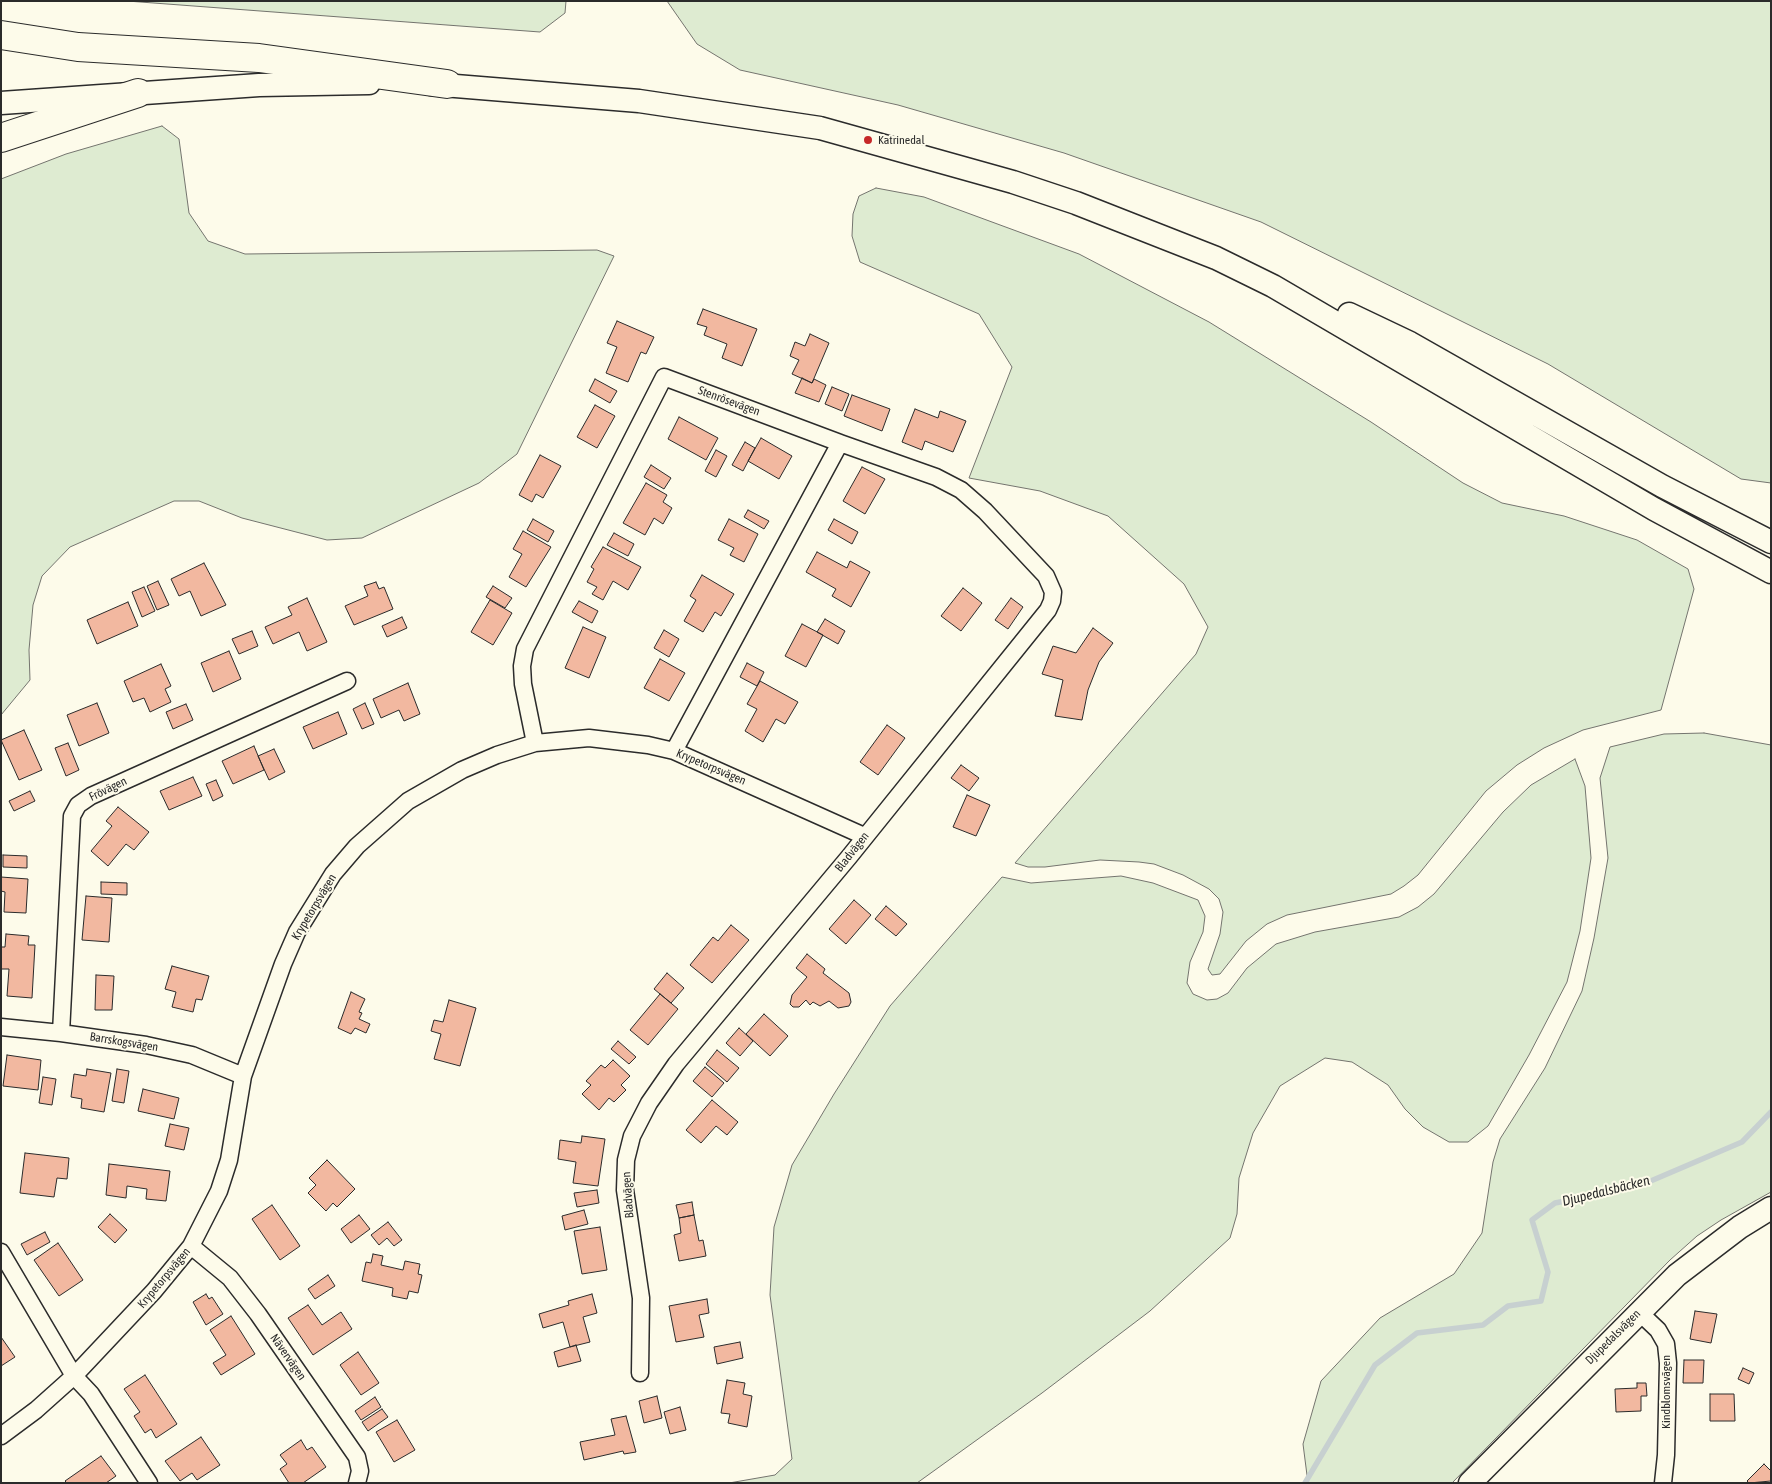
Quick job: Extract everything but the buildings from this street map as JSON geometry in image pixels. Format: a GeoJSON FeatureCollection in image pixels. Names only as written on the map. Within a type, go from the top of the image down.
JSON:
{"type":"FeatureCollection","features":[{"type":"Feature","properties":{"kind":"highway"},"geometry":{"type":"LineString","coordinates":[[1,34],[78,47],[259,58],[447,84]]}},
{"type":"Feature","properties":{"kind":"highway"},"geometry":{"type":"LineString","coordinates":[[1,138],[138,93]]}},
{"type":"Feature","properties":{"kind":"main road"},"geometry":{"type":"LineString","coordinates":[[1,103],[315,83],[447,84],[672,104],[820,128],[868,140],[1076,203],[1216,258],[1274,286],[1654,509],[1771,572]]}},
{"type":"Feature","properties":{"kind":"main road"},"geometry":{"type":"LineString","coordinates":[[1274,286],[1344,312],[1410,343],[1662,486],[1771,542]]}},
{"type":"Feature","properties":{"kind":"main road","name":"Djupedalsvägen"},"geometry":{"type":"LineString","coordinates":[[1470,1483],[1638,1311],[1705,1252],[1771,1208]]}},
{"type":"Feature","properties":{"kind":"street","name":"Stenrösevägen"},"geometry":{"type":"LineString","coordinates":[[535,742],[523,684],[522,666],[525,649],[659,391],[664,377],[840,443]]}},
{"type":"Feature","properties":{"kind":"street"},"geometry":{"type":"LineString","coordinates":[[674,751],[840,443]]}},
{"type":"Feature","properties":{"kind":"street","name":"Bladvägen"},"geometry":{"type":"LineString","coordinates":[[640,1373],[641,1298],[625,1190],[626,1160],[632,1136],[649,1103],[676,1064],[1048,610],[1053,592],[1046,576],[985,511],[961,490],[936,476],[840,443]]}},
{"type":"Feature","properties":{"kind":"street","name":"Frövägen"},"geometry":{"type":"LineString","coordinates":[[61,1033],[72,816],[78,805],[91,796],[347,680]]}},
{"type":"Feature","properties":{"kind":"street","name":"Krypetorpsvägen"},"geometry":{"type":"LineString","coordinates":[[1,1436],[36,1410],[74,1376],[154,1291],[191,1246],[219,1192],[229,1160],[243,1076],[282,964],[298,932],[334,874],[357,846],[408,801],[432,786],[488,759],[535,742],[589,738],[648,745],[674,751],[864,836]]}},
{"type":"Feature","properties":{"kind":"street","name":"Barrskogsvägen"},"geometry":{"type":"LineString","coordinates":[[1,1027],[146,1045],[192,1055],[243,1076]]}},
{"type":"Feature","properties":{"kind":"street","name":"Nävervägen"},"geometry":{"type":"LineString","coordinates":[[191,1246],[230,1278],[258,1314],[356,1457],[360,1471],[357,1483]]}},
{"type":"Feature","properties":{"kind":"street"},"geometry":{"type":"LineString","coordinates":[[1,1252],[74,1376],[91,1394],[149,1483]]}},
{"type":"Feature","properties":{"kind":"street","name":"Kindblomsvägen"},"geometry":{"type":"LineString","coordinates":[[1638,1311],[1658,1330],[1666,1344],[1668,1363],[1666,1455],[1663,1483]]}},
{"type":"Feature","properties":{"kind":"green space"},"geometry":{"type":"Polygon","coordinates":[[[127,1],[566,1],[565,13],[540,32],[127,1]]]}},
{"type":"Feature","properties":{"kind":"green space"},"geometry":{"type":"Polygon","coordinates":[[[667,1],[1771,1],[1771,483],[1741,479],[1548,364],[1261,222],[1064,153],[898,105],[740,70],[697,44],[667,1]]]}},
{"type":"Feature","properties":{"kind":"green space"},"geometry":{"type":"Polygon","coordinates":[[[162,126],[179,139],[189,213],[208,241],[245,254],[597,250],[614,256],[517,454],[479,483],[362,538],[327,540],[242,518],[199,501],[174,501],[70,547],[42,576],[33,605],[29,650],[30,680],[1,715],[1,179],[66,154],[162,126]]]}},
{"type":"Feature","properties":{"kind":"green space"},"geometry":{"type":"Polygon","coordinates":[[[876,188],[924,197],[1079,254],[1209,322],[1371,422],[1463,483],[1502,503],[1564,516],[1637,540],[1688,569],[1694,589],[1661,710],[1583,730],[1544,748],[1517,765],[1486,791],[1418,875],[1404,886],[1391,894],[1287,915],[1267,924],[1246,941],[1220,974],[1212,975],[1208,969],[1220,934],[1223,912],[1219,899],[1209,889],[1183,875],[1154,864],[1100,860],[1045,867],[1028,867],[1015,863],[1196,654],[1208,627],[1184,584],[1108,516],[1040,491],[969,478],[1012,367],[979,314],[860,262],[852,236],[853,214],[859,196],[876,188]]]}},
{"type":"Feature","properties":{"kind":"green space"},"geometry":{"type":"Polygon","coordinates":[[[1704,733],[1771,745],[1771,1192],[1697,1236],[1670,1260],[1452,1483],[1308,1483],[1303,1444],[1321,1381],[1380,1318],[1454,1274],[1482,1233],[1493,1162],[1500,1139],[1545,1068],[1582,991],[1594,938],[1608,858],[1600,778],[1610,747],[1664,734],[1704,733]]]}},
{"type":"Feature","properties":{"kind":"green space"},"geometry":{"type":"Polygon","coordinates":[[[1575,759],[1585,786],[1591,858],[1580,931],[1567,982],[1529,1055],[1488,1126],[1468,1142],[1449,1142],[1423,1127],[1405,1109],[1388,1085],[1352,1062],[1325,1058],[1280,1086],[1253,1133],[1239,1178],[1237,1214],[1230,1238],[1150,1311],[1042,1393],[917,1483],[729,1483],[775,1475],[792,1459],[770,1295],[774,1227],[792,1165],[890,1006],[1002,877],[1031,883],[1121,876],[1153,883],[1198,900],[1205,916],[1203,932],[1190,962],[1187,983],[1193,994],[1207,1000],[1217,999],[1228,993],[1247,968],[1276,944],[1315,932],[1399,917],[1418,907],[1434,894],[1503,812],[1531,785],[1575,759]]]}},
{"type":"Feature","properties":{"kind":"waterway","name":"Djupedalsbäcken"},"geometry":{"type":"LineString","coordinates":[[1305,1483],[1375,1365],[1417,1333],[1483,1325],[1508,1306],[1541,1301],[1548,1272],[1532,1220],[1555,1203],[1639,1186],[1742,1142],[1771,1112]]}},
{"type":"Feature","properties":{"kind":"place","name":"Katrinedal"},"geometry":{"type":"Point","coordinates":[868,140]}}]}
